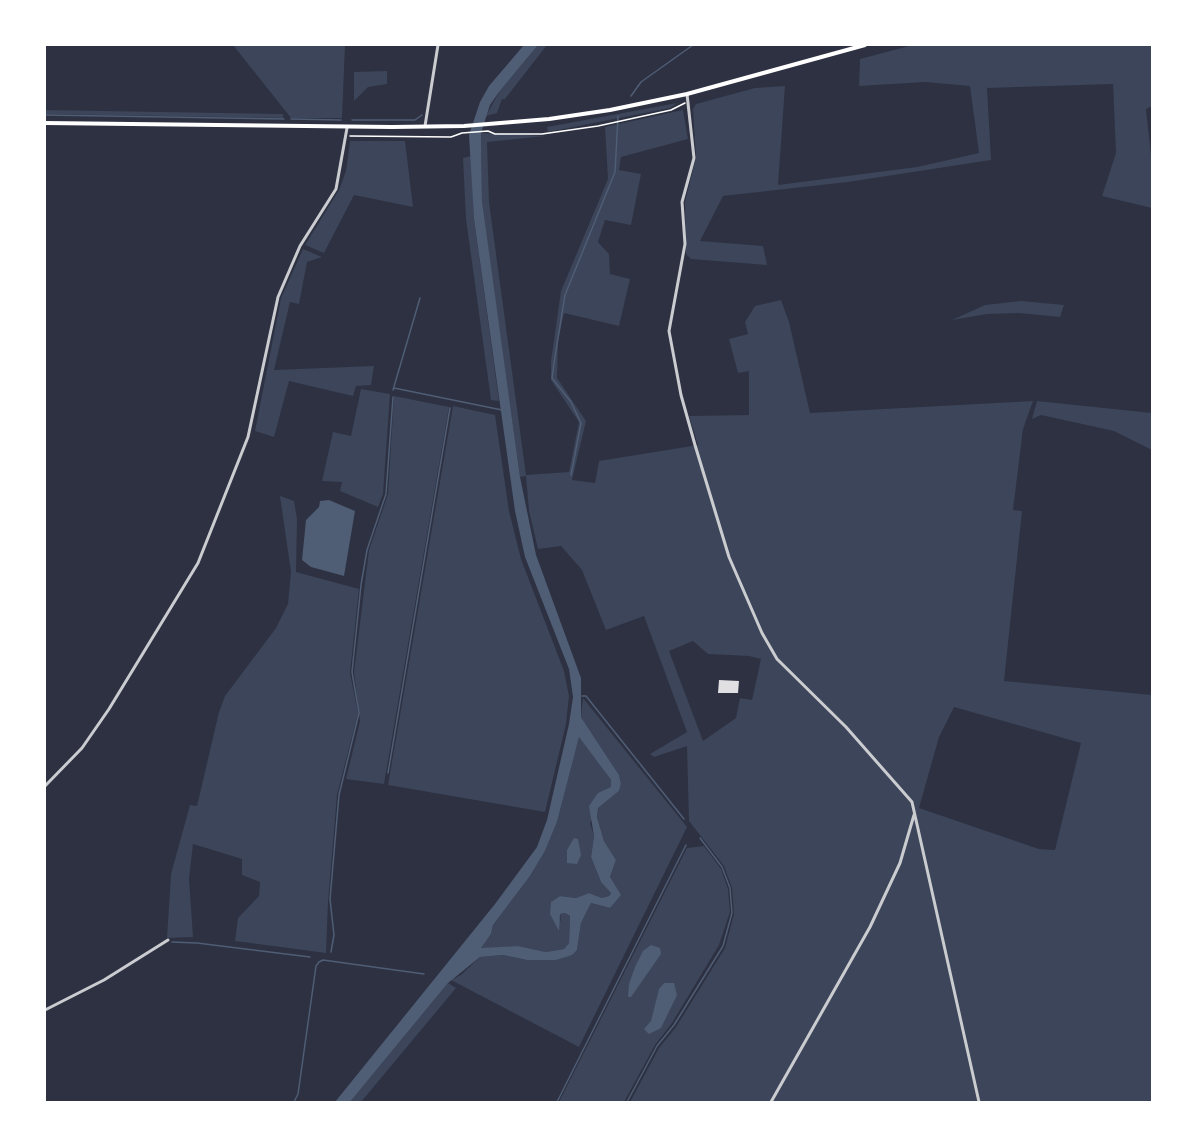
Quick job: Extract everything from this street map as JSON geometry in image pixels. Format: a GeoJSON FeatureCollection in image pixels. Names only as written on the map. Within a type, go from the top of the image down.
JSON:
{"type":"FeatureCollection","features":[{"type":"Feature","properties":{"kind":"main road"},"geometry":{"type":"LineString","coordinates":[[45,123],[347,128],[512,123],[610,110],[687,94],[865,45]]}},
{"type":"Feature","properties":{"kind":"street"},"geometry":{"type":"LineString","coordinates":[[425,127],[438,45]]}},
{"type":"Feature","properties":{"kind":"street"},"geometry":{"type":"LineString","coordinates":[[687,94],[694,158],[682,202],[685,244],[669,331],[681,395],[723,540],[762,633],[777,659],[846,727],[912,802],[978,1102]]}},
{"type":"Feature","properties":{"kind":"street"},"geometry":{"type":"LineString","coordinates":[[45,786],[82,748],[109,709],[198,563],[248,437],[278,297],[300,246],[336,189],[347,128]]}},
{"type":"Feature","properties":{"kind":"street"},"geometry":{"type":"LineString","coordinates":[[771,1102],[870,927],[900,863],[914,813]]}},
{"type":"Feature","properties":{"kind":"street"},"geometry":{"type":"LineString","coordinates":[[45,1010],[104,980],[168,940]]}},
{"type":"Feature","properties":{"kind":"path"},"geometry":{"type":"LineString","coordinates":[[346,136],[451,137],[462,132],[488,131],[495,134],[542,134],[613,123],[671,110],[688,102]]}},
{"type":"Feature","properties":{"kind":"shaded area"},"geometry":{"type":"Polygon","coordinates":[[[233,45],[345,45],[342,118],[291,118],[233,45]]]}},
{"type":"Feature","properties":{"kind":"shaded area"},"geometry":{"type":"Polygon","coordinates":[[[524,45],[538,45],[490,105],[481,133],[482,201],[520,477],[536,555],[581,678],[581,717],[619,775],[621,784],[619,791],[598,808],[597,817],[604,841],[616,860],[610,877],[621,895],[610,908],[591,903],[581,923],[577,950],[572,955],[556,960],[527,960],[503,955],[480,957],[448,983],[350,1102],[335,1102],[495,904],[537,847],[547,820],[569,724],[573,697],[569,669],[525,557],[515,511],[474,219],[469,135],[480,102],[489,86],[524,45]],[[579,737],[557,822],[545,851],[530,876],[493,925],[491,934],[481,948],[518,946],[546,952],[564,949],[569,943],[570,916],[565,913],[560,914],[559,931],[550,914],[551,902],[560,896],[576,898],[589,893],[602,898],[609,896],[611,893],[601,882],[591,857],[594,836],[589,806],[598,793],[611,787],[611,780],[579,737]]]}},
{"type":"Feature","properties":{"kind":"shaded area"},"geometry":{"type":"Polygon","coordinates":[[[538,45],[547,45],[505,99],[502,99],[497,113],[486,116],[499,92],[538,45]]]}},
{"type":"Feature","properties":{"kind":"shaded area"},"geometry":{"type":"Polygon","coordinates":[[[913,45],[1152,45],[1152,106],[1146,109],[1152,164],[1152,208],[1102,196],[1116,153],[1113,84],[987,88],[991,160],[848,182],[723,196],[700,241],[763,246],[767,265],[691,259],[686,254],[685,202],[696,158],[693,109],[696,104],[755,88],[785,86],[778,185],[917,167],[979,153],[970,86],[925,82],[859,86],[860,59],[913,45]]]}},
{"type":"Feature","properties":{"kind":"shaded area"},"geometry":{"type":"Polygon","coordinates":[[[387,71],[387,84],[368,87],[354,101],[354,72],[387,71]]]}},
{"type":"Feature","properties":{"kind":"shaded area"},"geometry":{"type":"Polygon","coordinates":[[[677,103],[670,108],[548,132],[547,127],[677,103]]]}},
{"type":"Feature","properties":{"kind":"shaded area"},"geometry":{"type":"Polygon","coordinates":[[[45,110],[283,114],[283,118],[45,114],[45,110]]]}},
{"type":"Feature","properties":{"kind":"shaded area"},"geometry":{"type":"Polygon","coordinates":[[[683,110],[688,139],[621,157],[619,170],[641,174],[631,225],[605,220],[598,242],[609,254],[610,274],[630,279],[619,326],[564,313],[558,341],[557,378],[586,421],[572,480],[595,483],[599,461],[698,445],[689,416],[749,415],[749,371],[738,373],[729,339],[748,334],[745,322],[755,306],[781,300],[789,322],[810,413],[1033,401],[1023,429],[1013,510],[1022,511],[1004,681],[1152,695],[1152,1102],[630,1102],[659,1048],[676,1027],[725,948],[734,914],[732,888],[724,866],[689,821],[687,746],[654,757],[650,754],[687,732],[644,616],[606,630],[582,570],[561,546],[538,549],[529,511],[526,476],[520,477],[482,201],[481,133],[546,136],[487,142],[489,202],[526,475],[569,472],[579,422],[551,380],[551,361],[561,291],[608,179],[605,127],[683,110]],[[693,641],[669,651],[703,741],[736,718],[740,698],[752,700],[761,659],[749,656],[708,654],[693,641]],[[954,707],[939,737],[919,808],[1039,849],[1055,850],[1081,743],[954,707]]]}},
{"type":"Feature","properties":{"kind":"shaded area"},"geometry":{"type":"Polygon","coordinates":[[[350,141],[405,141],[413,207],[354,195],[324,253],[305,245],[339,190],[346,171],[350,141]]]}},
{"type":"Feature","properties":{"kind":"shaded area"},"geometry":{"type":"Polygon","coordinates":[[[471,156],[474,219],[499,401],[491,400],[466,219],[463,158],[471,156]]]}},
{"type":"Feature","properties":{"kind":"shaded area"},"geometry":{"type":"Polygon","coordinates":[[[303,249],[322,257],[307,262],[299,304],[290,302],[274,370],[374,366],[371,385],[356,386],[353,396],[289,381],[274,437],[255,431],[281,298],[303,249]]]}},
{"type":"Feature","properties":{"kind":"shaded area"},"geometry":{"type":"Polygon","coordinates":[[[1021,301],[1064,305],[1060,317],[1019,313],[987,314],[952,320],[985,305],[1021,301]]]}},
{"type":"Feature","properties":{"kind":"shaded area"},"geometry":{"type":"Polygon","coordinates":[[[361,389],[390,394],[383,494],[378,507],[340,491],[342,482],[322,481],[333,432],[351,436],[361,389]]]}},
{"type":"Feature","properties":{"kind":"shaded area"},"geometry":{"type":"Polygon","coordinates":[[[394,396],[449,407],[384,784],[346,779],[360,721],[354,672],[369,550],[388,494],[394,396]]]}},
{"type":"Feature","properties":{"kind":"shaded area"},"geometry":{"type":"Polygon","coordinates":[[[1037,401],[1152,413],[1152,450],[1114,431],[1041,415],[1032,419],[1037,401]]]}},
{"type":"Feature","properties":{"kind":"shaded area"},"geometry":{"type":"Polygon","coordinates":[[[453,406],[495,415],[509,511],[521,559],[564,671],[569,696],[566,724],[545,812],[388,785],[453,406]]]}},
{"type":"Feature","properties":{"kind":"shaded area"},"geometry":{"type":"Polygon","coordinates":[[[280,496],[294,501],[297,519],[296,572],[359,589],[350,673],[358,713],[337,795],[326,953],[235,941],[238,918],[259,896],[260,882],[242,875],[242,859],[193,844],[189,879],[193,937],[167,938],[171,874],[190,805],[197,806],[219,712],[225,696],[276,628],[288,604],[291,572],[280,496]]]}},
{"type":"Feature","properties":{"kind":"shaded area"},"geometry":{"type":"Polygon","coordinates":[[[329,500],[355,511],[344,576],[311,567],[302,560],[306,520],[319,507],[320,501],[329,500]]]}},
{"type":"Feature","properties":{"kind":"shaded area"},"geometry":{"type":"Polygon","coordinates":[[[583,698],[687,827],[579,1047],[451,980],[461,975],[480,957],[503,955],[527,960],[556,960],[577,950],[581,923],[591,903],[610,908],[613,884],[610,877],[616,860],[604,841],[597,817],[598,808],[619,791],[621,784],[619,775],[581,717],[583,698]]]}},
{"type":"Feature","properties":{"kind":"shaded area"},"geometry":{"type":"Polygon","coordinates":[[[579,736],[611,780],[611,787],[590,823],[594,836],[591,857],[601,882],[611,892],[609,896],[602,898],[589,893],[576,898],[560,896],[552,902],[561,922],[560,914],[565,913],[570,916],[569,943],[564,949],[546,952],[518,946],[480,949],[491,934],[493,925],[530,876],[545,851],[557,822],[579,736]]]}},
{"type":"Feature","properties":{"kind":"shaded area"},"geometry":{"type":"Polygon","coordinates":[[[574,838],[578,839],[581,855],[577,864],[567,863],[567,850],[574,838]]]}},
{"type":"Feature","properties":{"kind":"shaded area"},"geometry":{"type":"Polygon","coordinates":[[[704,846],[721,869],[728,889],[730,912],[719,945],[672,1023],[655,1045],[624,1102],[559,1102],[687,848],[704,846]]]}},
{"type":"Feature","properties":{"kind":"shaded area"},"geometry":{"type":"Polygon","coordinates":[[[651,945],[660,948],[661,954],[631,997],[628,997],[629,984],[635,967],[643,951],[651,945]]]}},
{"type":"Feature","properties":{"kind":"shaded area"},"geometry":{"type":"Polygon","coordinates":[[[448,983],[456,988],[361,1102],[350,1102],[448,983]]]}},
{"type":"Feature","properties":{"kind":"shaded area"},"geometry":{"type":"Polygon","coordinates":[[[664,983],[674,983],[677,995],[661,1028],[649,1034],[644,1029],[651,1021],[659,989],[664,983]]]}},
{"type":"Feature","properties":{"kind":"building"},"geometry":{"type":"Polygon","coordinates":[[[719,680],[739,681],[738,693],[718,693],[719,680]]]}},
{"type":"Feature","properties":{"kind":"waterway"},"geometry":{"type":"LineString","coordinates":[[631,96],[641,82],[693,45]]}},
{"type":"Feature","properties":{"kind":"waterway"},"geometry":{"type":"LineString","coordinates":[[45,115],[284,119]]}},
{"type":"Feature","properties":{"kind":"waterway"},"geometry":{"type":"LineString","coordinates":[[352,120],[415,120],[422,115]]}},
{"type":"Feature","properties":{"kind":"waterway"},"geometry":{"type":"LineString","coordinates":[[571,475],[581,423],[571,402],[552,378],[565,295],[615,172],[618,116]]}},
{"type":"Feature","properties":{"kind":"waterway"},"geometry":{"type":"LineString","coordinates":[[291,119],[341,120]]}},
{"type":"Feature","properties":{"kind":"waterway"},"geometry":{"type":"LineString","coordinates":[[393,390],[420,298]]}},
{"type":"Feature","properties":{"kind":"waterway"},"geometry":{"type":"LineString","coordinates":[[394,388],[502,410]]}},
{"type":"Feature","properties":{"kind":"waterway"},"geometry":{"type":"LineString","coordinates":[[331,952],[334,935],[330,899],[339,795],[359,713],[352,672],[361,585],[367,550],[386,494],[393,397]]}},
{"type":"Feature","properties":{"kind":"waterway"},"geometry":{"type":"LineString","coordinates":[[388,773],[450,408]]}},
{"type":"Feature","properties":{"kind":"waterway"},"geometry":{"type":"LineString","coordinates":[[582,696],[586,696],[684,819]]}},
{"type":"Feature","properties":{"kind":"waterway"},"geometry":{"type":"LineString","coordinates":[[627,1102],[657,1046],[674,1025],[723,946],[732,913],[730,888],[722,867],[700,838]]}},
{"type":"Feature","properties":{"kind":"waterway"},"geometry":{"type":"LineString","coordinates":[[557,1102],[686,845]]}},
{"type":"Feature","properties":{"kind":"waterway"},"geometry":{"type":"LineString","coordinates":[[172,942],[310,957]]}},
{"type":"Feature","properties":{"kind":"waterway"},"geometry":{"type":"LineString","coordinates":[[294,1102],[298,1094],[316,966],[319,962],[323,960],[424,974]]}}]}
